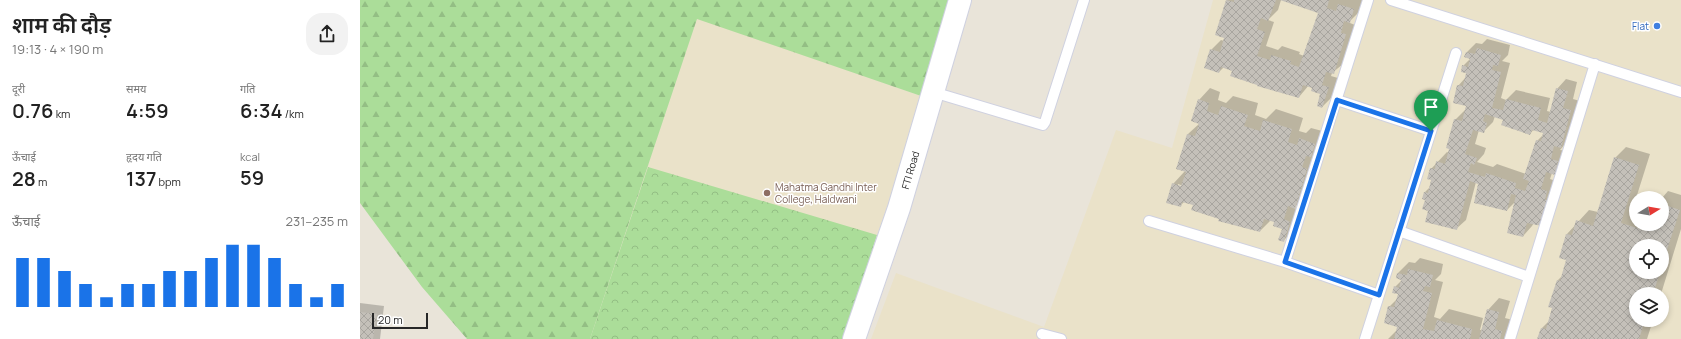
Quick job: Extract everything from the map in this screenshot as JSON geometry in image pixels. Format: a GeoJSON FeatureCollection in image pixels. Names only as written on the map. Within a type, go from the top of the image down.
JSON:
{"type":"FeatureCollection","features":[{"type":"Feature","properties":{"kind":"main road","name":"FTI Road"},"geometry":{"type":"LineString","coordinates":[[854,339],[899,208],[960,0]]}},
{"type":"Feature","properties":{"kind":"lane"},"geometry":{"type":"LineString","coordinates":[[933,92],[1042,125],[1045,122],[1084,0]]}},
{"type":"Feature","properties":{"kind":"lane"},"geometry":{"type":"LineString","coordinates":[[1285,262],[1368,0]]}},
{"type":"Feature","properties":{"kind":"lane"},"geometry":{"type":"LineString","coordinates":[[1391,0],[1681,92]]}},
{"type":"Feature","properties":{"kind":"lane"},"geometry":{"type":"LineString","coordinates":[[1365,339],[1456,53]]}},
{"type":"Feature","properties":{"kind":"lane"},"geometry":{"type":"LineString","coordinates":[[1510,339],[1595,64]]}},
{"type":"Feature","properties":{"kind":"lane"},"geometry":{"type":"LineString","coordinates":[[1337,100],[1431,131]]}},
{"type":"Feature","properties":{"kind":"lane"},"geometry":{"type":"LineString","coordinates":[[1149,221],[1285,262],[1379,295]]}},
{"type":"Feature","properties":{"kind":"lane"},"geometry":{"type":"LineString","coordinates":[[1399,231],[1529,277]]}},
{"type":"Feature","properties":{"kind":"lane"},"geometry":{"type":"LineString","coordinates":[[1042,334],[1061,339]]}},
{"type":"Feature","properties":{"kind":"shaded area"},"geometry":{"type":"Polygon","coordinates":[[[1213,0],[1681,0],[1681,339],[871,339],[896,273],[1044,327],[1116,130],[1172,148],[1213,0]]]}},
{"type":"Feature","properties":{"kind":"shaded area","name":"Mahatma Gandhi Inter College, Haldwani"},"geometry":{"type":"Polygon","coordinates":[[[697,18],[924,97],[888,220],[877,235],[844,339],[590,339],[697,18]]]}},
{"type":"Feature","properties":{"kind":"green space"},"geometry":{"type":"Polygon","coordinates":[[[360,0],[951,0],[924,97],[697,19],[590,339],[467,339],[422,287],[360,203],[360,0]]]}},
{"type":"Feature","properties":{"kind":"green space"},"geometry":{"type":"Polygon","coordinates":[[[648,167],[877,235],[844,339],[590,339],[648,167]]]}},
{"type":"Feature","properties":{"kind":"building"},"geometry":{"type":"Polygon","coordinates":[[[1226,0],[1234,2],[1234,0],[1276,0],[1268,21],[1261,18],[1257,29],[1265,32],[1257,56],[1270,60],[1271,55],[1291,61],[1290,64],[1299,67],[1318,13],[1280,0],[1329,0],[1327,8],[1336,11],[1338,4],[1354,9],[1350,23],[1344,21],[1341,33],[1346,34],[1334,74],[1326,72],[1322,85],[1329,87],[1322,108],[1317,106],[1320,94],[1311,91],[1312,88],[1303,85],[1299,98],[1257,86],[1230,76],[1232,71],[1221,67],[1219,73],[1204,68],[1210,49],[1220,52],[1224,38],[1215,35],[1226,0]]]}},
{"type":"Feature","properties":{"kind":"building"},"geometry":{"type":"Polygon","coordinates":[[[1477,48],[1501,55],[1498,66],[1493,65],[1492,70],[1501,72],[1492,108],[1503,110],[1506,99],[1541,108],[1538,120],[1547,123],[1556,88],[1568,91],[1563,108],[1571,110],[1561,148],[1554,146],[1551,159],[1558,161],[1555,175],[1546,172],[1541,189],[1547,191],[1545,200],[1551,200],[1542,226],[1527,223],[1523,237],[1507,233],[1516,195],[1511,194],[1507,211],[1474,203],[1478,184],[1470,181],[1457,230],[1425,222],[1428,211],[1422,209],[1425,200],[1422,199],[1424,192],[1428,193],[1431,180],[1427,179],[1430,168],[1435,169],[1436,161],[1445,164],[1449,149],[1446,148],[1454,119],[1462,121],[1466,106],[1453,103],[1457,85],[1463,86],[1466,73],[1461,72],[1462,65],[1468,67],[1470,59],[1464,57],[1466,52],[1475,54],[1477,48]],[[1485,114],[1483,121],[1487,123],[1484,133],[1473,130],[1465,154],[1477,158],[1474,165],[1471,163],[1468,172],[1485,177],[1486,173],[1516,183],[1515,188],[1525,191],[1529,181],[1523,179],[1536,140],[1541,141],[1543,133],[1532,130],[1530,135],[1501,125],[1503,120],[1485,114]]]}},
{"type":"Feature","properties":{"kind":"building"},"geometry":{"type":"Polygon","coordinates":[[[1198,99],[1209,103],[1207,111],[1218,115],[1221,106],[1248,115],[1244,126],[1260,131],[1263,120],[1292,129],[1288,142],[1297,145],[1299,138],[1315,144],[1311,157],[1306,156],[1302,167],[1307,169],[1295,209],[1288,206],[1284,219],[1290,222],[1284,242],[1278,240],[1282,229],[1273,226],[1274,222],[1264,219],[1260,232],[1218,221],[1219,219],[1191,210],[1193,205],[1182,202],[1181,207],[1166,203],[1172,183],[1181,186],[1186,172],[1176,169],[1187,134],[1195,136],[1199,124],[1191,121],[1198,99]]]}},
{"type":"Feature","properties":{"kind":"building"},"geometry":{"type":"Polygon","coordinates":[[[1614,157],[1639,165],[1631,191],[1629,191],[1629,197],[1621,223],[1629,225],[1629,231],[1669,231],[1669,206],[1680,210],[1669,244],[1669,239],[1629,239],[1629,279],[1658,279],[1655,287],[1629,287],[1629,327],[1643,327],[1639,339],[1537,339],[1541,328],[1546,329],[1552,308],[1548,307],[1557,280],[1560,281],[1566,260],[1559,258],[1566,234],[1572,235],[1576,220],[1593,226],[1614,157]]]}},
{"type":"Feature","properties":{"kind":"building"},"geometry":{"type":"Polygon","coordinates":[[[1408,269],[1433,275],[1430,287],[1425,286],[1423,291],[1432,293],[1423,329],[1434,331],[1437,320],[1472,329],[1470,339],[1394,339],[1397,327],[1384,323],[1388,306],[1394,307],[1398,294],[1392,293],[1394,286],[1399,288],[1401,280],[1396,278],[1397,273],[1407,275],[1408,269]]]}},
{"type":"Feature","properties":{"kind":"building"},"geometry":{"type":"Polygon","coordinates":[[[1487,309],[1499,312],[1495,329],[1502,331],[1500,339],[1479,339],[1487,309]]]}},
{"type":"Feature","properties":{"kind":"building"},"geometry":{"type":"Polygon","coordinates":[[[360,312],[377,314],[373,339],[360,339],[360,312]]]}},
{"type":"Feature","properties":{"kind":"place","name":"Flat"},"geometry":{"type":"Point","coordinates":[1657,26]}},
{"type":"Feature","properties":{"kind":"place","name":"Mahatma Gandhi Inter College, Haldwani"},"geometry":{"type":"Point","coordinates":[767,193]}},
{"type":"Feature","properties":{"kind":"route"},"geometry":{"type":"LineString","coordinates":[[1337,100],[1431,131],[1379,295],[1285,262],[1337,100]]}}]}
